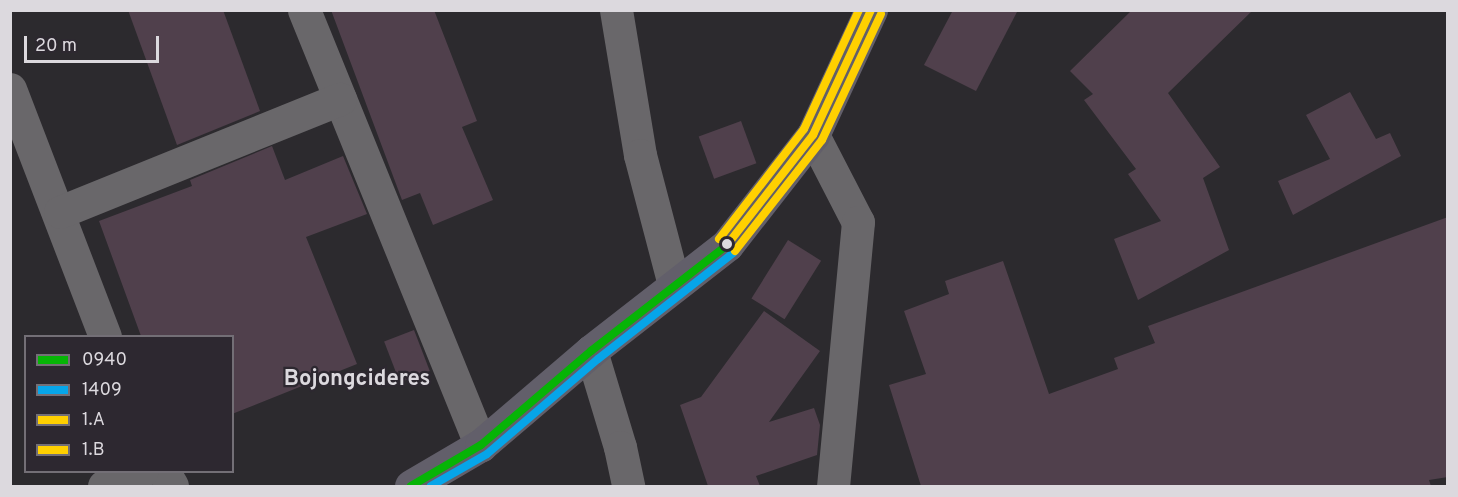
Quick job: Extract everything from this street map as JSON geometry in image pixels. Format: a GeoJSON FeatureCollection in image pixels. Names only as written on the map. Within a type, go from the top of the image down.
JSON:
{"type":"FeatureCollection","features":[{"type":"Feature","properties":{"kind":"highway"},"geometry":{"type":"LineString","coordinates":[[411,486],[481,445],[591,351],[728,244],[813,135],[871,10]]}},
{"type":"Feature","properties":{"kind":"street"},"geometry":{"type":"LineString","coordinates":[[304,10],[481,445]]}},
{"type":"Feature","properties":{"kind":"street"},"geometry":{"type":"LineString","coordinates":[[616,10],[640,155],[674,285]]}},
{"type":"Feature","properties":{"kind":"street"},"geometry":{"type":"LineString","coordinates":[[10,89],[60,212],[105,335]]}},
{"type":"Feature","properties":{"kind":"street"},"geometry":{"type":"LineString","coordinates":[[60,212],[340,99]]}},
{"type":"Feature","properties":{"kind":"street"},"geometry":{"type":"LineString","coordinates":[[813,135],[858,222],[833,486]]}},
{"type":"Feature","properties":{"kind":"street"},"geometry":{"type":"LineString","coordinates":[[591,351],[620,447],[628,486]]}},
{"type":"Feature","properties":{"kind":"street"},"geometry":{"type":"LineString","coordinates":[[104,486],[136,473]]}},
{"type":"Feature","properties":{"kind":"building"},"geometry":{"type":"Polygon","coordinates":[[[128,10],[223,10],[260,111],[177,145],[128,10]]]}},
{"type":"Feature","properties":{"kind":"building"},"geometry":{"type":"Polygon","coordinates":[[[331,10],[434,10],[477,121],[462,127],[493,200],[433,225],[420,193],[402,200],[331,10]]]}},
{"type":"Feature","properties":{"kind":"building"},"geometry":{"type":"Polygon","coordinates":[[[953,10],[1018,10],[976,91],[924,65],[953,10]]]}},
{"type":"Feature","properties":{"kind":"building"},"geometry":{"type":"Polygon","coordinates":[[[1132,10],[1253,10],[1168,93],[1220,167],[1203,178],[1229,250],[1138,300],[1114,239],[1161,221],[1128,174],[1136,169],[1084,100],[1093,94],[1070,71],[1132,10]]]}},
{"type":"Feature","properties":{"kind":"building"},"geometry":{"type":"Polygon","coordinates":[[[1350,92],[1376,139],[1390,133],[1401,156],[1293,215],[1278,181],[1330,159],[1306,115],[1350,92]]]}},
{"type":"Feature","properties":{"kind":"building"},"geometry":{"type":"Polygon","coordinates":[[[741,121],[756,163],[714,179],[699,136],[741,121]]]}},
{"type":"Feature","properties":{"kind":"building"},"geometry":{"type":"Polygon","coordinates":[[[272,146],[285,180],[343,156],[367,214],[306,237],[357,364],[234,413],[234,335],[141,335],[99,221],[192,186],[190,180],[272,146]]]}},
{"type":"Feature","properties":{"kind":"building"},"geometry":{"type":"Polygon","coordinates":[[[1448,217],[1448,477],[1429,480],[1431,486],[921,486],[889,385],[926,374],[904,311],[949,294],[945,281],[1003,261],[1049,394],[1118,369],[1114,358],[1155,343],[1148,326],[1448,217]]]}},
{"type":"Feature","properties":{"kind":"building"},"geometry":{"type":"Polygon","coordinates":[[[788,240],[821,261],[785,319],[751,299],[788,240]]]}},
{"type":"Feature","properties":{"kind":"building"},"geometry":{"type":"Polygon","coordinates":[[[764,311],[820,351],[769,422],[814,408],[820,425],[817,455],[756,476],[760,486],[708,486],[680,405],[701,397],[764,311]]]}},
{"type":"Feature","properties":{"kind":"building"},"geometry":{"type":"Polygon","coordinates":[[[414,330],[430,371],[400,383],[384,341],[414,330]]]}},
{"type":"Feature","properties":{"kind":"transit line"},"geometry":{"type":"LineString","coordinates":[[719,239],[804,129],[859,10]]}},
{"type":"Feature","properties":{"kind":"transit line","name":"1.A"},"geometry":{"type":"LineString","coordinates":[[727,245],[813,135],[871,10]]}},
{"type":"Feature","properties":{"kind":"transit line","name":"1.B"},"geometry":{"type":"LineString","coordinates":[[735,251],[822,140],[881,14]]}},
{"type":"Feature","properties":{"kind":"transit line","name":"0940"},"geometry":{"type":"LineString","coordinates":[[411,486],[481,445],[591,351],[727,245]]}},
{"type":"Feature","properties":{"kind":"transit line","name":"1409"},"geometry":{"type":"LineString","coordinates":[[431,486],[487,454],[598,359],[733,253]]}},
{"type":"Feature","properties":{"kind":"district","name":"Bojongcideres"},"geometry":{"type":"Point","coordinates":[357,380]}}]}
